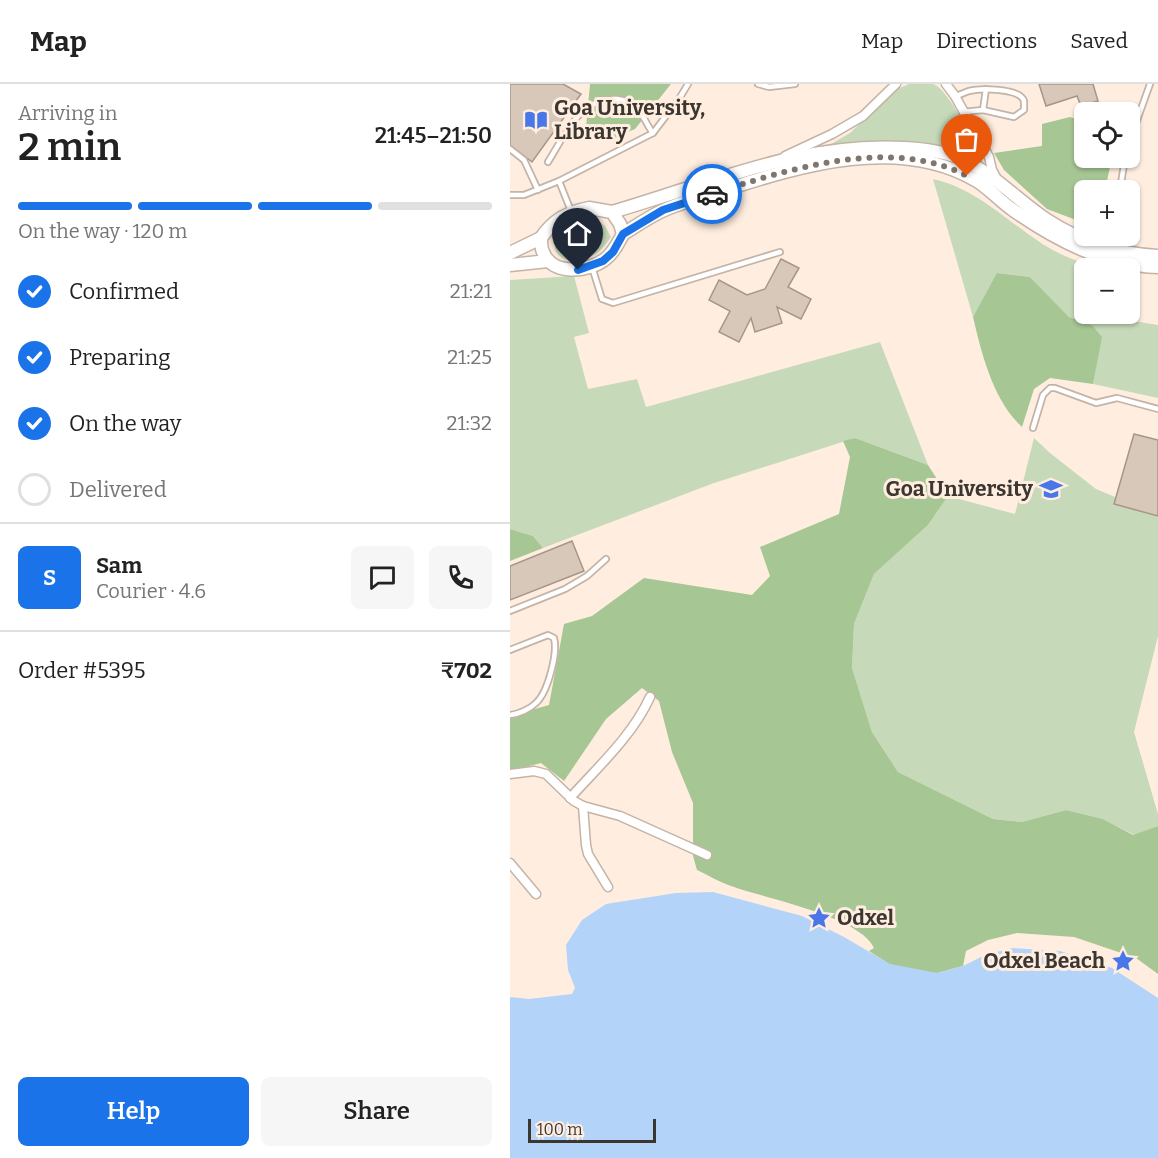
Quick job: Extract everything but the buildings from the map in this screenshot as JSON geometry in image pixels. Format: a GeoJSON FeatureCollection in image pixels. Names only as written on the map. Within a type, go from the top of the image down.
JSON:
{"type":"FeatureCollection","features":[{"type":"Feature","properties":{"kind":"main road"},"geometry":{"type":"LineString","coordinates":[[510,253],[541,238],[548,227],[572,211],[589,208],[612,212],[771,163],[855,147],[921,149],[956,157],[982,171],[1046,219],[1075,236],[1114,249],[1158,256]]}},
{"type":"Feature","properties":{"kind":"main road"},"geometry":{"type":"LineString","coordinates":[[541,238],[543,252],[549,261],[557,267],[578,270],[603,261],[613,252],[623,234],[663,210],[769,176],[826,163],[889,158],[923,161],[955,169],[980,183],[1012,209],[1070,246],[1112,260],[1158,267]]}},
{"type":"Feature","properties":{"kind":"main road"},"geometry":{"type":"LineString","coordinates":[[612,212],[623,234]]}},
{"type":"Feature","properties":{"kind":"main road"},"geometry":{"type":"LineString","coordinates":[[510,265],[549,261]]}},
{"type":"Feature","properties":{"kind":"street"},"geometry":{"type":"LineString","coordinates":[[771,163],[832,134],[863,116],[896,84]]}},
{"type":"Feature","properties":{"kind":"street"},"geometry":{"type":"LineString","coordinates":[[946,84],[989,157],[992,170],[1001,184]]}},
{"type":"Feature","properties":{"kind":"street"},"geometry":{"type":"LineString","coordinates":[[570,798],[618,744],[644,710],[650,697]]}},
{"type":"Feature","properties":{"kind":"street"},"geometry":{"type":"LineString","coordinates":[[510,774],[534,771],[546,774],[570,798],[583,806],[620,816],[707,855]]}},
{"type":"Feature","properties":{"kind":"street"},"geometry":{"type":"LineString","coordinates":[[583,806],[588,854],[608,887]]}},
{"type":"Feature","properties":{"kind":"street"},"geometry":{"type":"LineString","coordinates":[[510,863],[536,894]]}},
{"type":"Feature","properties":{"kind":"lane"},"geometry":{"type":"LineString","coordinates":[[511,196],[538,190],[559,181],[653,133],[688,84]]}},
{"type":"Feature","properties":{"kind":"lane"},"geometry":{"type":"LineString","coordinates":[[758,84],[769,87],[795,84]]}},
{"type":"Feature","properties":{"kind":"lane"},"geometry":{"type":"LineString","coordinates":[[1140,112],[1150,84]]}},
{"type":"Feature","properties":{"kind":"lane"},"geometry":{"type":"LineString","coordinates":[[983,110],[986,89]]}},
{"type":"Feature","properties":{"kind":"lane"},"geometry":{"type":"LineString","coordinates":[[955,96],[986,89],[1014,93],[1024,102],[1024,111],[1014,117],[983,110],[962,112]]}},
{"type":"Feature","properties":{"kind":"lane"},"geometry":{"type":"LineString","coordinates":[[548,162],[580,112],[594,102],[611,99],[624,100],[638,109],[653,133]]}},
{"type":"Feature","properties":{"kind":"lane"},"geometry":{"type":"LineString","coordinates":[[510,149],[524,160],[538,190]]}},
{"type":"Feature","properties":{"kind":"lane"},"geometry":{"type":"LineString","coordinates":[[559,181],[572,211]]}},
{"type":"Feature","properties":{"kind":"lane"},"geometry":{"type":"LineString","coordinates":[[591,265],[602,299],[613,303],[780,252]]}},
{"type":"Feature","properties":{"kind":"lane"},"geometry":{"type":"LineString","coordinates":[[1032,428],[1043,394],[1050,388],[1096,403],[1117,398],[1158,409]]}},
{"type":"Feature","properties":{"kind":"lane"},"geometry":{"type":"LineString","coordinates":[[510,611],[565,588],[587,576],[606,559]]}},
{"type":"Feature","properties":{"kind":"lane"},"geometry":{"type":"LineString","coordinates":[[510,650],[548,635],[554,638],[556,643],[545,691],[536,704],[510,716]]}},
{"type":"Feature","properties":{"kind":"green space"},"geometry":{"type":"Polygon","coordinates":[[[590,84],[671,84],[635,129],[612,139],[585,138],[590,84]]]}},
{"type":"Feature","properties":{"kind":"green space"},"geometry":{"type":"Polygon","coordinates":[[[909,84],[933,84],[948,97],[987,171],[940,147],[885,141],[831,144],[850,133],[895,90],[909,84]]]}},
{"type":"Feature","properties":{"kind":"green space"},"geometry":{"type":"Polygon","coordinates":[[[1070,117],[1074,118],[1074,168],[1110,168],[1107,180],[1074,180],[1074,219],[1047,209],[1004,170],[994,153],[1042,146],[1042,124],[1070,117]]]}},
{"type":"Feature","properties":{"kind":"green space"},"geometry":{"type":"Polygon","coordinates":[[[933,179],[948,183],[976,197],[1041,243],[1074,259],[1074,319],[1069,317],[1030,277],[998,273],[973,317],[933,179]]]}},
{"type":"Feature","properties":{"kind":"green space"},"geometry":{"type":"Polygon","coordinates":[[[588,220],[596,220],[605,226],[611,237],[598,252],[583,260],[570,260],[560,256],[555,249],[557,239],[567,229],[588,220]]]}},
{"type":"Feature","properties":{"kind":"green space"},"geometry":{"type":"Polygon","coordinates":[[[997,273],[1030,277],[1069,317],[1074,319],[1074,324],[1092,325],[1102,337],[1093,384],[1050,378],[1034,389],[1022,427],[1003,404],[996,390],[973,317],[997,273]]]}},
{"type":"Feature","properties":{"kind":"green space"},"geometry":{"type":"Polygon","coordinates":[[[574,276],[589,333],[574,337],[588,389],[637,379],[646,407],[880,342],[928,465],[855,438],[714,483],[543,548],[533,536],[510,529],[510,280],[574,276]]]}},
{"type":"Feature","properties":{"kind":"green space"},"geometry":{"type":"Polygon","coordinates":[[[1140,322],[1158,325],[1158,398],[1093,384],[1101,337],[1089,324],[1140,324],[1140,322]]]}},
{"type":"Feature","properties":{"kind":"green space"},"geometry":{"type":"Polygon","coordinates":[[[855,438],[928,465],[948,496],[928,525],[874,574],[854,624],[852,668],[872,732],[898,772],[993,819],[1022,822],[1066,810],[1103,819],[1133,835],[1158,826],[1158,974],[1136,958],[1074,937],[1017,933],[988,940],[966,951],[963,966],[937,973],[918,971],[889,964],[869,951],[874,948],[865,937],[850,926],[831,917],[731,886],[697,870],[693,856],[693,803],[672,752],[659,701],[642,688],[606,719],[564,781],[541,763],[510,771],[510,716],[549,705],[564,624],[592,616],[644,578],[752,595],[770,576],[760,547],[839,514],[850,457],[843,441],[855,438]]]}},
{"type":"Feature","properties":{"kind":"green space"},"geometry":{"type":"Polygon","coordinates":[[[1034,438],[1096,489],[1158,515],[1158,636],[1134,732],[1158,814],[1158,826],[1134,835],[1103,819],[1066,810],[1022,822],[993,819],[898,772],[872,732],[852,668],[854,624],[874,574],[928,525],[948,496],[1015,514],[1034,438]]]}},
{"type":"Feature","properties":{"kind":"green space"},"geometry":{"type":"Polygon","coordinates":[[[510,529],[533,536],[543,548],[510,561],[510,529]]]}},
{"type":"Feature","properties":{"kind":"water"},"geometry":{"type":"Polygon","coordinates":[[[713,892],[802,916],[890,964],[937,973],[963,966],[985,955],[1012,948],[1060,951],[1112,968],[1158,998],[1158,1158],[510,1158],[510,997],[529,999],[572,994],[575,988],[568,970],[566,945],[582,920],[606,904],[676,893],[713,892]]]}},
{"type":"Feature","properties":{"kind":"way so far"},"geometry":{"type":"LineString","coordinates":[[712,194],[769,176],[826,163],[857,159],[889,158],[923,161],[955,169],[967,176]]}},
{"type":"Feature","properties":{"kind":"place","name":"Goa University, Library"},"geometry":{"type":"Point","coordinates":[536,120]}},
{"type":"Feature","properties":{"kind":"place","name":"Goa University"},"geometry":{"type":"Point","coordinates":[1051,489]}},
{"type":"Feature","properties":{"kind":"place","name":"Odxel"},"geometry":{"type":"Point","coordinates":[819,918]}},
{"type":"Feature","properties":{"kind":"place","name":"Odxel Beach"},"geometry":{"type":"Point","coordinates":[1123,961]}},
{"type":"Feature","properties":{"kind":"route"},"geometry":{"type":"LineString","coordinates":[[578,270],[603,261],[613,252],[623,234],[663,210],[712,194]]}}]}
